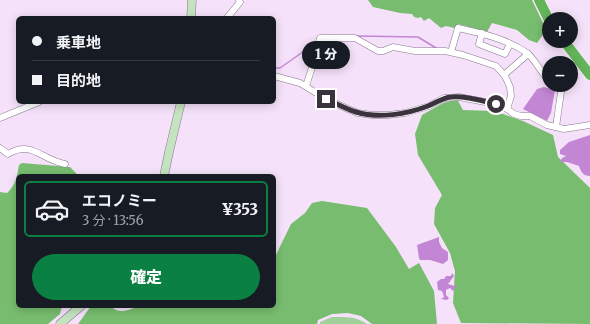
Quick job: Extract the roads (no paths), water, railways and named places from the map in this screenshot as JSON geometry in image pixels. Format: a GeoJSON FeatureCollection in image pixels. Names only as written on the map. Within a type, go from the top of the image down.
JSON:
{"type":"FeatureCollection","features":[{"type":"Feature","properties":{"kind":"highway"},"geometry":{"type":"LineString","coordinates":[[539,0],[545,12]]}},
{"type":"Feature","properties":{"kind":"highway"},"geometry":{"type":"LineString","coordinates":[[569,48],[590,75]]}},
{"type":"Feature","properties":{"kind":"main road"},"geometry":{"type":"LineString","coordinates":[[191,16],[192,0]]}},
{"type":"Feature","properties":{"kind":"main road"},"geometry":{"type":"LineString","coordinates":[[164,174],[181,104]]}},
{"type":"Feature","properties":{"kind":"main road"},"geometry":{"type":"LineString","coordinates":[[60,324],[79,308]]}},
{"type":"Feature","properties":{"kind":"street"},"geometry":{"type":"LineString","coordinates":[[229,16],[240,2],[239,0]]}},
{"type":"Feature","properties":{"kind":"street"},"geometry":{"type":"LineString","coordinates":[[451,52],[458,28],[482,33],[510,44],[528,54],[542,71]]}},
{"type":"Feature","properties":{"kind":"street"},"geometry":{"type":"LineString","coordinates":[[482,33],[479,44],[505,54],[510,44]]}},
{"type":"Feature","properties":{"kind":"street"},"geometry":{"type":"LineString","coordinates":[[306,86],[320,38],[355,38],[378,51],[383,51],[393,47],[416,51],[451,52],[496,66],[504,75],[510,87],[511,96],[507,109]]}},
{"type":"Feature","properties":{"kind":"street"},"geometry":{"type":"LineString","coordinates":[[504,75],[528,54]]}},
{"type":"Feature","properties":{"kind":"street"},"geometry":{"type":"LineString","coordinates":[[276,77],[300,83],[326,99],[358,113],[388,115],[429,106],[444,98],[459,97],[496,104],[514,114],[530,116],[548,125],[556,127],[564,128],[590,125]]}},
{"type":"Feature","properties":{"kind":"street"},"geometry":{"type":"LineString","coordinates":[[556,127],[561,92]]}},
{"type":"Feature","properties":{"kind":"street"},"geometry":{"type":"LineString","coordinates":[[0,118],[34,104]]}},
{"type":"Feature","properties":{"kind":"street"},"geometry":{"type":"LineString","coordinates":[[0,148],[8,154],[14,150],[26,149],[36,151],[48,159],[65,164]]}},
{"type":"Feature","properties":{"kind":"waterway"},"geometry":{"type":"LineString","coordinates":[[357,36],[418,37],[436,48]]}},
{"type":"Feature","properties":{"kind":"waterway"},"geometry":{"type":"LineString","coordinates":[[276,68],[280,68],[317,42]]}}]}
